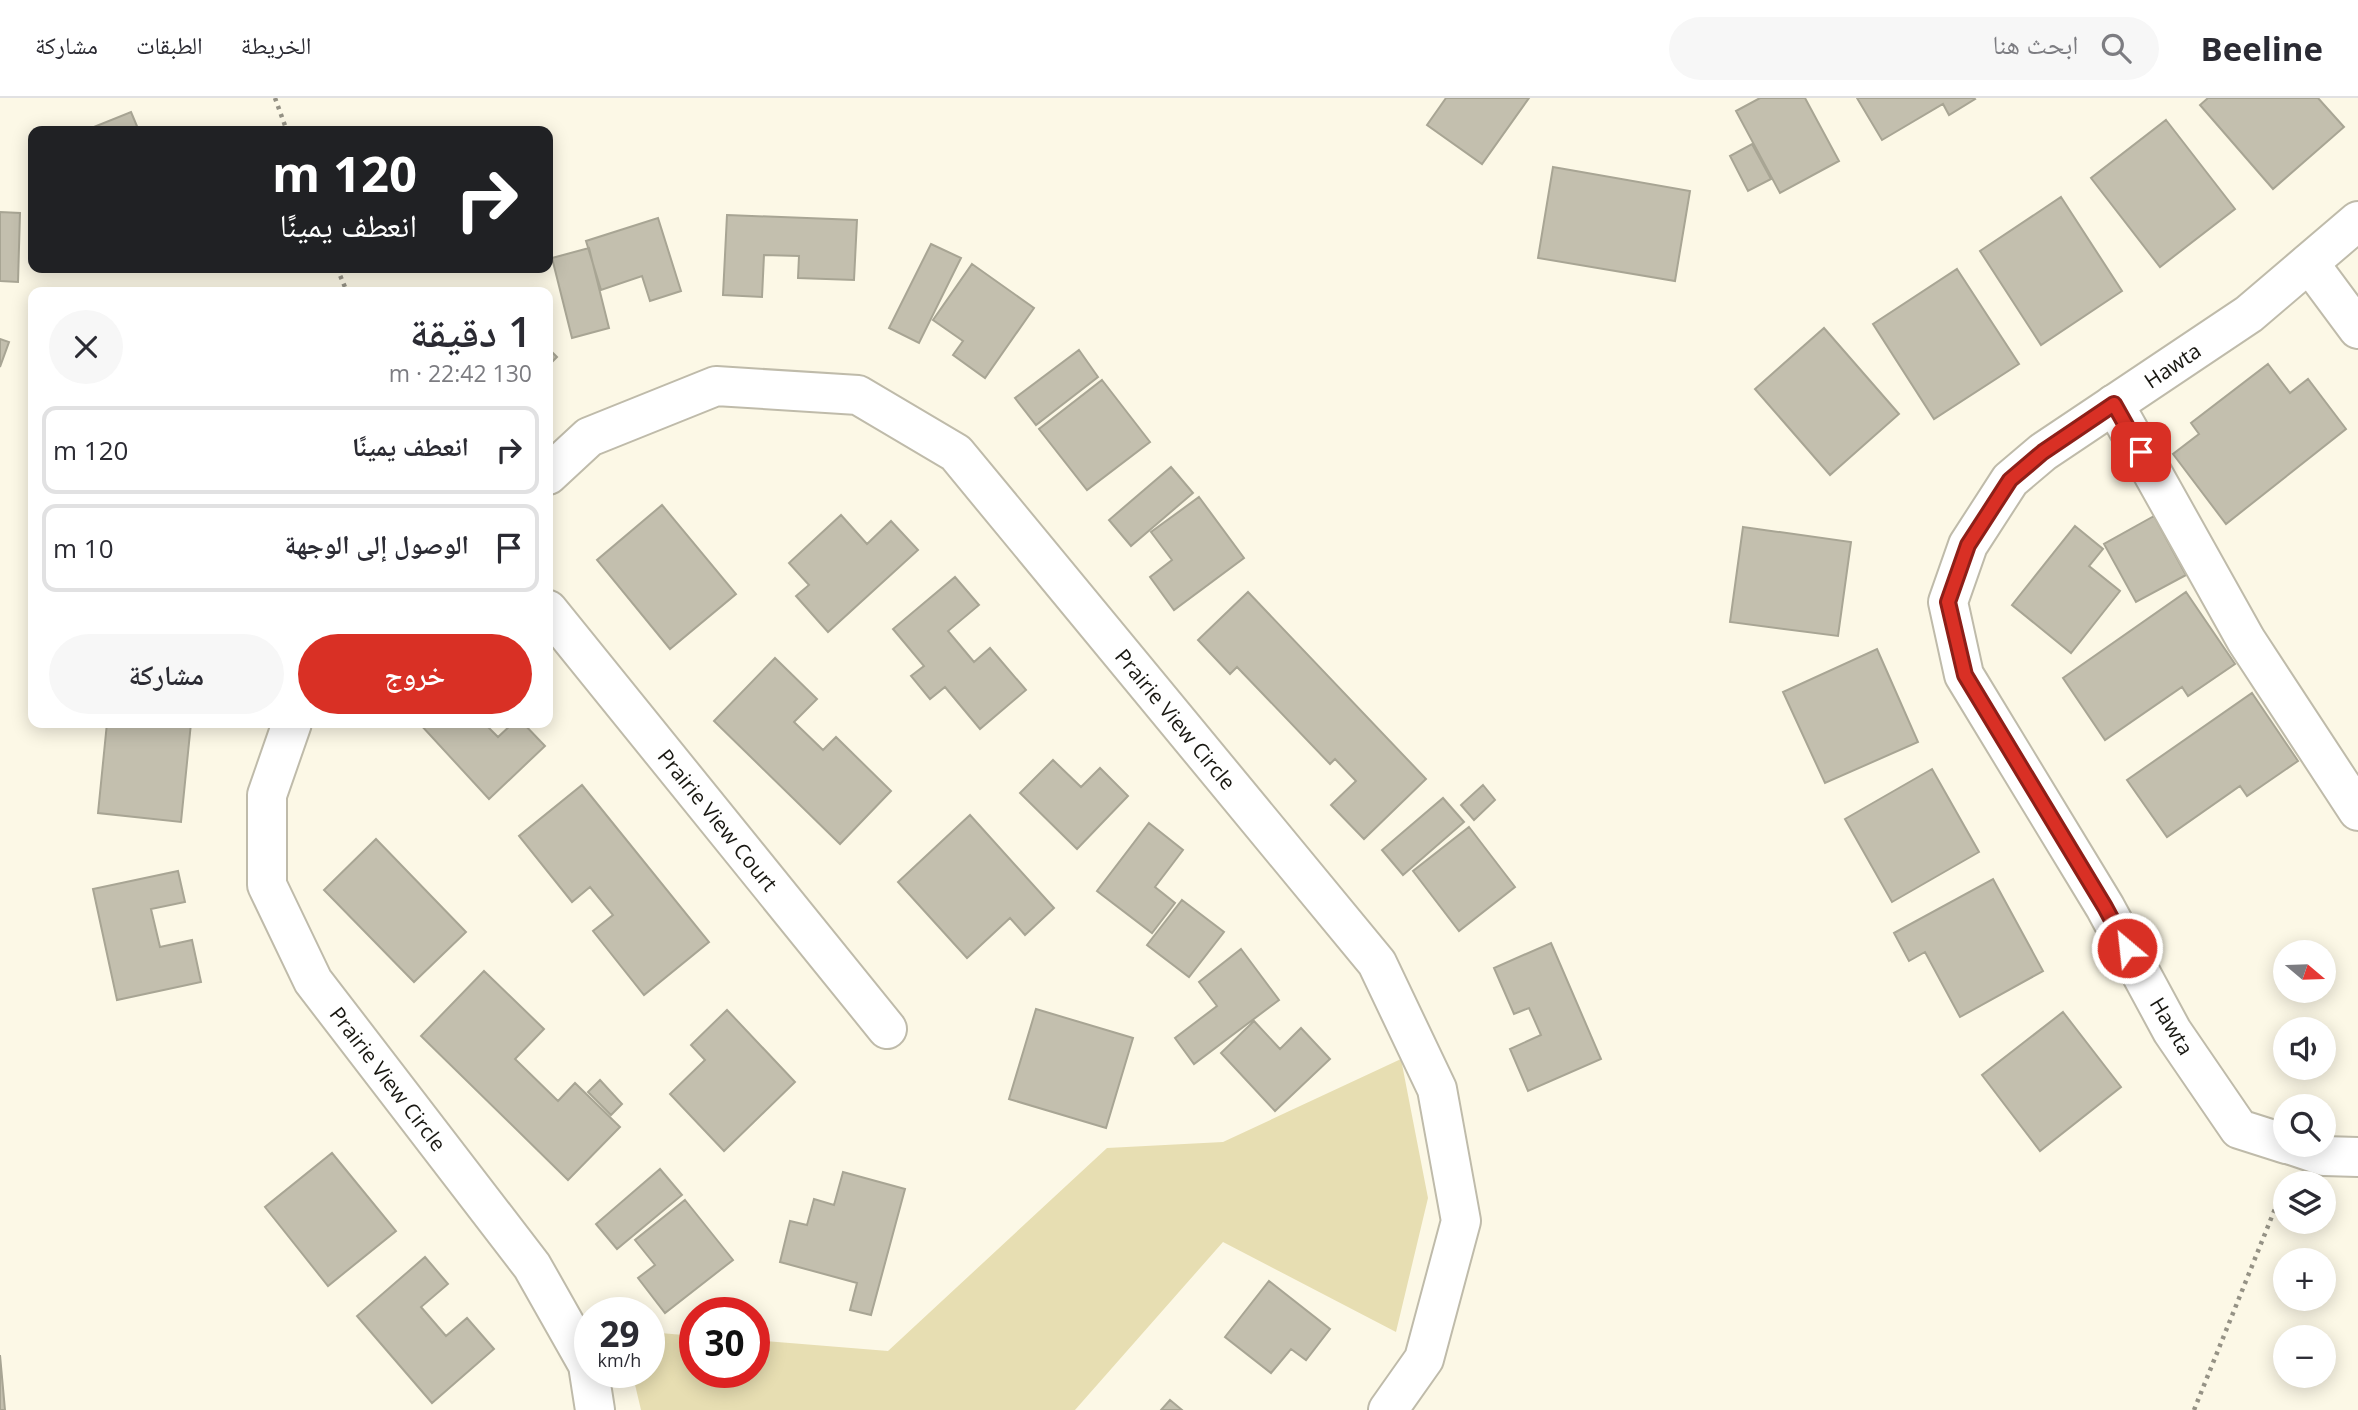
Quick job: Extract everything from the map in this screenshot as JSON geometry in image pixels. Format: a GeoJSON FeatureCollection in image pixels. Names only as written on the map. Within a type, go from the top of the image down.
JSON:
{"type":"FeatureCollection","features":[{"type":"Feature","properties":{"kind":"street","name":"Hawta"},"geometry":{"type":"LineString","coordinates":[[2273,1140],[2239,1129],[2172,1031],[2105,907],[1965,675],[1948,602],[1968,545],[2010,480],[2043,452],[2249,314],[2358,222]]}},
{"type":"Feature","properties":{"kind":"street"},"geometry":{"type":"LineString","coordinates":[[2309,263],[2358,329]]}},
{"type":"Feature","properties":{"kind":"street","name":"Prairie View Circle"},"geometry":{"type":"LineString","coordinates":[[553,470],[589,437],[716,386],[858,395],[956,453],[1377,962],[1437,1089],[1461,1221],[1424,1359],[1388,1410]]}},
{"type":"Feature","properties":{"kind":"street"},"geometry":{"type":"LineString","coordinates":[[2114,404],[2246,640],[2358,811]]}},
{"type":"Feature","properties":{"kind":"street","name":"Prairie View Court"},"geometry":{"type":"LineString","coordinates":[[553,616],[887,1029]]}},
{"type":"Feature","properties":{"kind":"street","name":"Prairie View Circle"},"geometry":{"type":"LineString","coordinates":[[290,728],[267,795],[267,885],[313,981],[532,1266],[588,1365],[596,1410]]}},
{"type":"Feature","properties":{"kind":"street","name":"Hawta"},"geometry":{"type":"LineString","coordinates":[[2336,1156],[2358,1157]]}},
{"type":"Feature","properties":{"kind":"path"},"geometry":{"type":"LineString","coordinates":[[275,98],[285,126]]}},
{"type":"Feature","properties":{"kind":"path"},"geometry":{"type":"LineString","coordinates":[[2194,1410],[2273,1216]]}},
{"type":"Feature","properties":{"kind":"shaded area"},"geometry":{"type":"Polygon","coordinates":[[[1401,1059],[1428,1198],[1396,1332],[1223,1242],[1075,1410],[641,1410],[636,1388],[665,1388],[665,1333],[679,1335],[679,1388],[770,1388],[770,1341],[888,1351],[1107,1148],[1223,1142],[1401,1059]]]}},
{"type":"Feature","properties":{"kind":"building"},"geometry":{"type":"Polygon","coordinates":[[[1446,98],[1529,98],[1482,164],[1427,125],[1446,98]]]}},
{"type":"Feature","properties":{"kind":"building"},"geometry":{"type":"Polygon","coordinates":[[[1760,98],[1805,98],[1839,161],[1780,193],[1736,111],[1760,98]]]}},
{"type":"Feature","properties":{"kind":"building"},"geometry":{"type":"Polygon","coordinates":[[[1857,98],[1975,99],[1949,115],[1943,104],[1882,140],[1857,98]]]}},
{"type":"Feature","properties":{"kind":"building"},"geometry":{"type":"Polygon","coordinates":[[[2208,98],[2318,98],[2344,127],[2273,189],[2200,105],[2208,98]]]}},
{"type":"Feature","properties":{"kind":"building"},"geometry":{"type":"Polygon","coordinates":[[[131,112],[137,126],[96,126],[131,112]]]}},
{"type":"Feature","properties":{"kind":"building"},"geometry":{"type":"Polygon","coordinates":[[[2166,120],[2235,209],[2160,267],[2091,178],[2166,120]]]}},
{"type":"Feature","properties":{"kind":"building"},"geometry":{"type":"Polygon","coordinates":[[[1752,144],[1771,179],[1748,191],[1730,156],[1752,144]]]}},
{"type":"Feature","properties":{"kind":"building"},"geometry":{"type":"Polygon","coordinates":[[[1553,167],[1690,191],[1675,281],[1538,258],[1553,167]]]}},
{"type":"Feature","properties":{"kind":"building"},"geometry":{"type":"Polygon","coordinates":[[[2061,197],[2122,291],[2041,345],[1980,251],[2061,197]]]}},
{"type":"Feature","properties":{"kind":"building"},"geometry":{"type":"Polygon","coordinates":[[[0,212],[20,213],[18,282],[0,281],[0,212]]]}},
{"type":"Feature","properties":{"kind":"building"},"geometry":{"type":"Polygon","coordinates":[[[727,215],[857,220],[854,280],[798,278],[799,256],[764,255],[762,297],[723,295],[727,215]]]}},
{"type":"Feature","properties":{"kind":"building"},"geometry":{"type":"Polygon","coordinates":[[[658,218],[681,291],[650,301],[642,276],[601,290],[586,241],[658,218]]]}},
{"type":"Feature","properties":{"kind":"building"},"geometry":{"type":"Polygon","coordinates":[[[931,244],[961,258],[919,343],[889,328],[931,244]]]}},
{"type":"Feature","properties":{"kind":"building"},"geometry":{"type":"Polygon","coordinates":[[[589,248],[609,328],[572,338],[553,258],[589,248]]]}},
{"type":"Feature","properties":{"kind":"building"},"geometry":{"type":"Polygon","coordinates":[[[972,264],[1034,308],[985,378],[953,355],[963,341],[933,320],[972,264]]]}},
{"type":"Feature","properties":{"kind":"building"},"geometry":{"type":"Polygon","coordinates":[[[1957,269],[2019,364],[1934,419],[1873,324],[1957,269]]]}},
{"type":"Feature","properties":{"kind":"building"},"geometry":{"type":"Polygon","coordinates":[[[1824,328],[1899,414],[1830,475],[1755,389],[1824,328]]]}},
{"type":"Feature","properties":{"kind":"building"},"geometry":{"type":"Polygon","coordinates":[[[0,339],[9,342],[0,367],[0,339]]]}},
{"type":"Feature","properties":{"kind":"building"},"geometry":{"type":"Polygon","coordinates":[[[1079,350],[1098,377],[1036,425],[1015,398],[1079,350]]]}},
{"type":"Feature","properties":{"kind":"building"},"geometry":{"type":"Polygon","coordinates":[[[2268,364],[2290,393],[2308,379],[2346,429],[2226,524],[2173,454],[2199,434],[2191,423],[2268,364]]]}},
{"type":"Feature","properties":{"kind":"building"},"geometry":{"type":"Polygon","coordinates":[[[1102,380],[1150,442],[1087,490],[1039,429],[1102,380]]]}},
{"type":"Feature","properties":{"kind":"building"},"geometry":{"type":"Polygon","coordinates":[[[1171,467],[1193,493],[1131,546],[1109,520],[1171,467]]]}},
{"type":"Feature","properties":{"kind":"building"},"geometry":{"type":"Polygon","coordinates":[[[1199,497],[1244,558],[1174,610],[1150,577],[1172,560],[1151,532],[1199,497]]]}},
{"type":"Feature","properties":{"kind":"building"},"geometry":{"type":"Polygon","coordinates":[[[662,505],[736,594],[670,649],[597,560],[662,505]]]}},
{"type":"Feature","properties":{"kind":"building"},"geometry":{"type":"Polygon","coordinates":[[[841,515],[867,544],[891,521],[918,550],[828,632],[796,596],[809,585],[789,563],[841,515]]]}},
{"type":"Feature","properties":{"kind":"building"},"geometry":{"type":"Polygon","coordinates":[[[2154,516],[2186,575],[2136,602],[2104,544],[2154,516]]]}},
{"type":"Feature","properties":{"kind":"building"},"geometry":{"type":"Polygon","coordinates":[[[2075,526],[2103,549],[2089,566],[2120,591],[2071,653],[2012,605],[2075,526]]]}},
{"type":"Feature","properties":{"kind":"building"},"geometry":{"type":"Polygon","coordinates":[[[1743,527],[1851,542],[1838,636],[1730,622],[1743,527]]]}},
{"type":"Feature","properties":{"kind":"building"},"geometry":{"type":"Polygon","coordinates":[[[955,577],[979,605],[948,631],[974,662],[990,648],[1026,690],[980,729],[945,687],[930,699],[911,676],[924,666],[893,629],[955,577]]]}},
{"type":"Feature","properties":{"kind":"building"},"geometry":{"type":"Polygon","coordinates":[[[1248,592],[1426,779],[1364,839],[1331,805],[1356,781],[1335,759],[1330,764],[1237,667],[1230,674],[1198,640],[1248,592]]]}},
{"type":"Feature","properties":{"kind":"building"},"geometry":{"type":"Polygon","coordinates":[[[2186,592],[2235,664],[2188,696],[2182,687],[2105,740],[2063,678],[2186,592]]]}},
{"type":"Feature","properties":{"kind":"building"},"geometry":{"type":"Polygon","coordinates":[[[1877,649],[1918,742],[1825,783],[1783,692],[1877,649]]]}},
{"type":"Feature","properties":{"kind":"building"},"geometry":{"type":"Polygon","coordinates":[[[775,658],[817,699],[794,722],[823,750],[836,737],[891,791],[840,844],[714,721],[775,658]]]}},
{"type":"Feature","properties":{"kind":"building"},"geometry":{"type":"Polygon","coordinates":[[[2252,693],[2298,761],[2247,796],[2240,786],[2167,837],[2127,780],[2252,693]]]}},
{"type":"Feature","properties":{"kind":"building"},"geometry":{"type":"Polygon","coordinates":[[[106,728],[190,728],[181,822],[98,813],[106,728]]]}},
{"type":"Feature","properties":{"kind":"building"},"geometry":{"type":"Polygon","coordinates":[[[424,728],[489,728],[498,737],[508,728],[528,728],[545,746],[489,799],[424,728]]]}},
{"type":"Feature","properties":{"kind":"building"},"geometry":{"type":"Polygon","coordinates":[[[1053,760],[1081,787],[1100,768],[1128,796],[1077,849],[1020,793],[1053,760]]]}},
{"type":"Feature","properties":{"kind":"building"},"geometry":{"type":"Polygon","coordinates":[[[1932,769],[1979,852],[1892,902],[1845,819],[1932,769]]]}},
{"type":"Feature","properties":{"kind":"building"},"geometry":{"type":"Polygon","coordinates":[[[582,785],[709,942],[644,995],[593,931],[613,915],[590,887],[572,902],[519,836],[582,785]]]}},
{"type":"Feature","properties":{"kind":"building"},"geometry":{"type":"Polygon","coordinates":[[[1483,785],[1495,800],[1474,820],[1461,805],[1483,785]]]}},
{"type":"Feature","properties":{"kind":"building"},"geometry":{"type":"Polygon","coordinates":[[[1443,798],[1464,822],[1403,875],[1382,850],[1443,798]]]}},
{"type":"Feature","properties":{"kind":"building"},"geometry":{"type":"Polygon","coordinates":[[[970,815],[1054,908],[1025,935],[1010,918],[967,958],[898,882],[970,815]]]}},
{"type":"Feature","properties":{"kind":"building"},"geometry":{"type":"Polygon","coordinates":[[[1149,823],[1183,850],[1155,887],[1175,903],[1152,933],[1097,891],[1149,823]]]}},
{"type":"Feature","properties":{"kind":"building"},"geometry":{"type":"Polygon","coordinates":[[[1469,827],[1515,887],[1459,931],[1413,871],[1469,827]]]}},
{"type":"Feature","properties":{"kind":"building"},"geometry":{"type":"Polygon","coordinates":[[[376,839],[466,932],[414,982],[324,890],[376,839]]]}},
{"type":"Feature","properties":{"kind":"building"},"geometry":{"type":"Polygon","coordinates":[[[178,871],[185,902],[151,909],[160,947],[192,940],[201,982],[117,1000],[93,889],[178,871]]]}},
{"type":"Feature","properties":{"kind":"building"},"geometry":{"type":"Polygon","coordinates":[[[1993,879],[2043,971],[1960,1017],[1925,952],[1909,961],[1894,933],[1993,879]]]}},
{"type":"Feature","properties":{"kind":"building"},"geometry":{"type":"Polygon","coordinates":[[[1182,900],[1224,932],[1189,977],[1147,945],[1182,900]]]}},
{"type":"Feature","properties":{"kind":"building"},"geometry":{"type":"Polygon","coordinates":[[[1551,943],[1601,1059],[1528,1091],[1510,1049],[1541,1035],[1529,1008],[1514,1014],[1494,968],[1551,943]]]}},
{"type":"Feature","properties":{"kind":"building"},"geometry":{"type":"Polygon","coordinates":[[[1241,949],[1279,1000],[1194,1064],[1175,1038],[1217,1006],[1199,982],[1241,949]]]}},
{"type":"Feature","properties":{"kind":"building"},"geometry":{"type":"Polygon","coordinates":[[[484,971],[544,1029],[515,1059],[558,1101],[575,1083],[620,1127],[568,1180],[421,1036],[484,971]]]}},
{"type":"Feature","properties":{"kind":"building"},"geometry":{"type":"Polygon","coordinates":[[[1036,1009],[1133,1038],[1106,1128],[1009,1099],[1036,1009]]]}},
{"type":"Feature","properties":{"kind":"building"},"geometry":{"type":"Polygon","coordinates":[[[727,1010],[795,1082],[724,1151],[670,1094],[705,1060],[691,1045],[727,1010]]]}},
{"type":"Feature","properties":{"kind":"building"},"geometry":{"type":"Polygon","coordinates":[[[2063,1012],[2121,1087],[2040,1151],[1982,1075],[2063,1012]]]}},
{"type":"Feature","properties":{"kind":"building"},"geometry":{"type":"Polygon","coordinates":[[[1254,1021],[1280,1049],[1301,1028],[1330,1059],[1275,1111],[1221,1053],[1254,1021]]]}},
{"type":"Feature","properties":{"kind":"building"},"geometry":{"type":"Polygon","coordinates":[[[600,1080],[622,1104],[611,1115],[588,1092],[600,1080]]]}},
{"type":"Feature","properties":{"kind":"building"},"geometry":{"type":"Polygon","coordinates":[[[332,1153],[396,1231],[328,1286],[265,1207],[332,1153]]]}},
{"type":"Feature","properties":{"kind":"building"},"geometry":{"type":"Polygon","coordinates":[[[660,1169],[682,1195],[617,1249],[596,1224],[660,1169]]]}},
{"type":"Feature","properties":{"kind":"building"},"geometry":{"type":"Polygon","coordinates":[[[843,1172],[905,1189],[871,1315],[850,1310],[857,1283],[780,1262],[790,1221],[807,1225],[814,1199],[834,1205],[843,1172]]]}},
{"type":"Feature","properties":{"kind":"building"},"geometry":{"type":"Polygon","coordinates":[[[685,1200],[733,1260],[686,1297],[679,1297],[679,1302],[665,1313],[665,1297],[653,1297],[638,1278],[655,1265],[635,1240],[685,1200]]]}},
{"type":"Feature","properties":{"kind":"building"},"geometry":{"type":"Polygon","coordinates":[[[425,1257],[448,1284],[421,1307],[446,1336],[467,1318],[494,1349],[432,1403],[357,1316],[425,1257]]]}},
{"type":"Feature","properties":{"kind":"building"},"geometry":{"type":"Polygon","coordinates":[[[1269,1281],[1330,1329],[1306,1360],[1291,1349],[1271,1373],[1225,1337],[1269,1281]]]}},
{"type":"Feature","properties":{"kind":"building"},"geometry":{"type":"Polygon","coordinates":[[[0,1355],[5,1410],[0,1410],[0,1355]]]}},
{"type":"Feature","properties":{"kind":"building"},"geometry":{"type":"Polygon","coordinates":[[[1170,1400],[1182,1410],[1161,1410],[1170,1400]]]}},
{"type":"Feature","properties":{"kind":"route"},"geometry":{"type":"LineString","coordinates":[[2127,948],[1965,675],[1948,602],[1968,545],[2010,480],[2043,452],[2114,404],[2141,452]]}}]}
